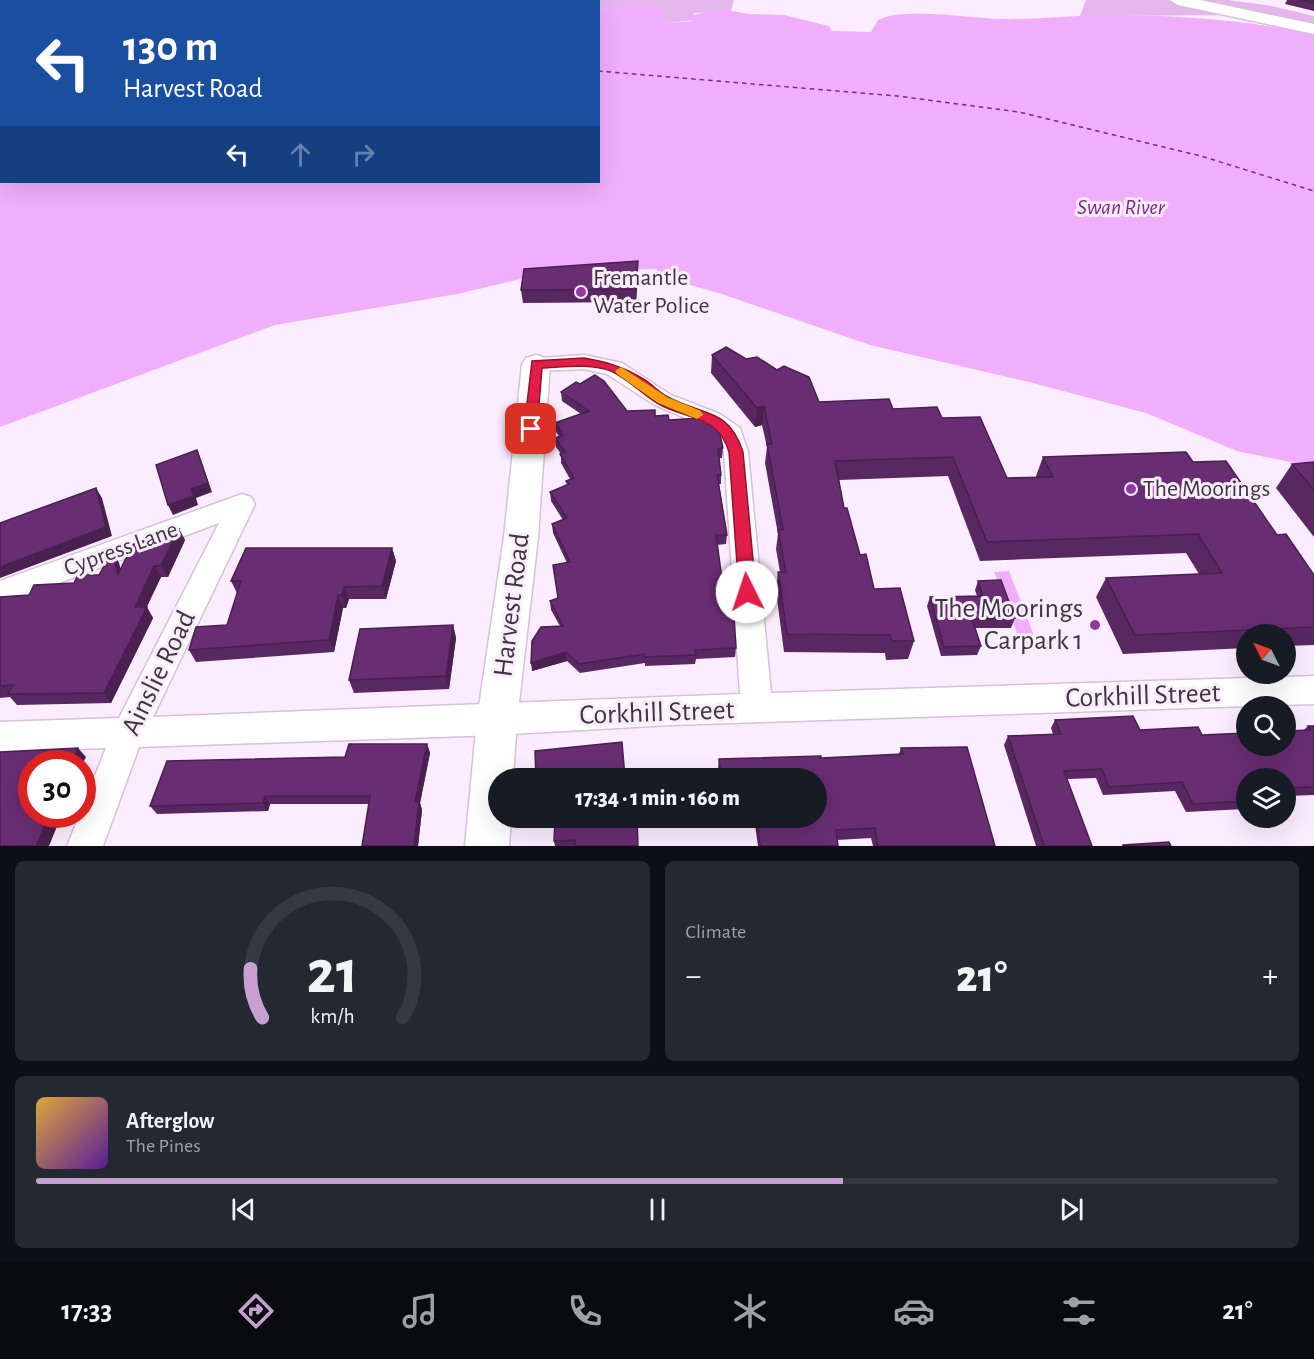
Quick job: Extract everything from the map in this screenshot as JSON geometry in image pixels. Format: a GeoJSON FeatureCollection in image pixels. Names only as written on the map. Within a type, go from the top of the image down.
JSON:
{"type":"FeatureCollection","features":[{"type":"Feature","properties":{"kind":"street"},"geometry":{"type":"LineString","coordinates":[[1178,0],[1314,27]]}},
{"type":"Feature","properties":{"kind":"street"},"geometry":{"type":"LineString","coordinates":[[1193,0],[1273,14],[1314,27]]}},
{"type":"Feature","properties":{"kind":"street"},"geometry":{"type":"LineString","coordinates":[[536,364],[584,362],[614,368],[663,400],[712,420],[731,434],[736,452],[757,709]]}},
{"type":"Feature","properties":{"kind":"street","name":"Harvest Road"},"geometry":{"type":"LineString","coordinates":[[487,846],[497,720],[521,537],[536,364]]}},
{"type":"Feature","properties":{"kind":"street","name":"Cypress Lane"},"geometry":{"type":"LineString","coordinates":[[0,593],[242,504]]}},
{"type":"Feature","properties":{"kind":"street","name":"Ainslie Road"},"geometry":{"type":"LineString","coordinates":[[85,846],[128,734],[242,504]]}},
{"type":"Feature","properties":{"kind":"street","name":"Corkhill Street"},"geometry":{"type":"LineString","coordinates":[[0,737],[1314,690]]}},
{"type":"Feature","properties":{"kind":"shaded area"},"geometry":{"type":"Polygon","coordinates":[[[600,0],[734,0],[731,11],[694,13],[693,20],[670,23],[662,20],[657,9],[637,5],[600,8],[600,0]]]}},
{"type":"Feature","properties":{"kind":"shaded area"},"geometry":{"type":"Polygon","coordinates":[[[1086,0],[1228,0],[1272,6],[1314,16],[1314,25],[1254,15],[1080,16],[1086,0]]]}},
{"type":"Feature","properties":{"kind":"water","name":"Swan River"},"geometry":{"type":"Polygon","coordinates":[[[636,4],[654,7],[669,15],[662,16],[662,19],[670,23],[692,21],[687,17],[709,11],[731,11],[784,15],[829,26],[832,31],[871,32],[878,20],[903,14],[1014,19],[1110,15],[1213,19],[1314,35],[1314,467],[1237,451],[1146,413],[1029,382],[870,345],[722,294],[659,276],[657,269],[554,271],[457,294],[275,325],[0,427],[0,183],[600,183],[600,8],[616,5],[636,4]]]}},
{"type":"Feature","properties":{"kind":"water"},"geometry":{"type":"Polygon","coordinates":[[[1009,571],[1038,646],[1022,646],[994,572],[1009,571]]]}},
{"type":"Feature","properties":{"kind":"building"},"geometry":{"type":"Polygon","coordinates":[[[638,261],[636,289],[521,290],[524,269],[638,261]]]}},
{"type":"Feature","properties":{"kind":"building"},"geometry":{"type":"Polygon","coordinates":[[[726,347],[746,359],[757,357],[777,370],[784,366],[809,377],[819,402],[889,399],[893,409],[937,407],[942,418],[980,417],[1007,478],[1053,477],[1043,457],[1186,452],[1193,462],[1226,461],[1277,535],[1286,534],[1314,575],[1314,627],[1296,628],[1296,624],[1236,624],[1236,630],[1135,635],[1106,578],[1222,573],[1198,534],[987,542],[953,457],[835,461],[844,508],[847,508],[860,555],[866,554],[874,589],[900,588],[914,641],[892,641],[890,635],[787,634],[778,572],[786,572],[778,530],[783,530],[767,444],[772,444],[764,406],[757,408],[712,355],[726,347]]]}},
{"type":"Feature","properties":{"kind":"building"},"geometry":{"type":"Polygon","coordinates":[[[595,375],[604,381],[627,411],[655,410],[655,416],[668,415],[669,420],[702,418],[719,430],[723,448],[718,449],[721,475],[717,475],[727,535],[716,535],[725,601],[733,601],[736,648],[695,650],[696,655],[644,657],[644,654],[579,664],[566,652],[531,663],[532,641],[541,627],[563,626],[550,601],[558,598],[553,565],[570,562],[552,524],[567,518],[550,492],[569,484],[566,481],[574,478],[560,454],[565,452],[555,438],[563,435],[555,423],[589,411],[561,392],[576,382],[580,384],[595,375]]]}},
{"type":"Feature","properties":{"kind":"building"},"geometry":{"type":"Polygon","coordinates":[[[197,450],[208,483],[191,489],[194,496],[168,505],[156,465],[197,450]]]}},
{"type":"Feature","properties":{"kind":"building"},"geometry":{"type":"Polygon","coordinates":[[[1314,462],[1314,490],[1292,464],[1314,462]]]}},
{"type":"Feature","properties":{"kind":"building"},"geometry":{"type":"Polygon","coordinates":[[[96,488],[106,527],[0,567],[0,523],[96,488]]]}},
{"type":"Feature","properties":{"kind":"building"},"geometry":{"type":"Polygon","coordinates":[[[179,529],[161,566],[154,566],[135,607],[147,607],[104,693],[8,694],[13,685],[0,686],[0,597],[29,595],[34,585],[74,583],[78,575],[99,575],[112,552],[118,574],[133,544],[179,529]]]}},
{"type":"Feature","properties":{"kind":"building"},"geometry":{"type":"Polygon","coordinates":[[[246,548],[392,548],[382,586],[344,587],[342,595],[338,595],[329,640],[189,650],[196,627],[227,625],[241,581],[231,581],[246,548]]]}},
{"type":"Feature","properties":{"kind":"building"},"geometry":{"type":"Polygon","coordinates":[[[1001,580],[1015,618],[972,619],[981,646],[944,647],[930,597],[983,596],[978,581],[1001,580]]]}},
{"type":"Feature","properties":{"kind":"building"},"geometry":{"type":"Polygon","coordinates":[[[453,625],[446,676],[349,680],[360,629],[453,625]]]}},
{"type":"Feature","properties":{"kind":"building"},"geometry":{"type":"Polygon","coordinates":[[[1133,716],[1140,730],[1198,727],[1202,735],[1236,733],[1236,756],[1296,756],[1296,731],[1311,730],[1308,726],[1314,726],[1314,787],[1296,788],[1296,768],[1236,768],[1236,802],[1193,804],[1182,782],[1109,787],[1102,769],[1064,771],[1092,846],[1044,846],[1008,736],[1061,734],[1055,720],[1133,716]]]}},
{"type":"Feature","properties":{"kind":"building"},"geometry":{"type":"Polygon","coordinates":[[[622,742],[624,768],[536,768],[535,751],[622,742]]]}},
{"type":"Feature","properties":{"kind":"building"},"geometry":{"type":"Polygon","coordinates":[[[349,744],[427,744],[415,802],[419,802],[414,846],[362,846],[370,796],[265,796],[263,803],[150,806],[167,761],[345,757],[349,744]]]}},
{"type":"Feature","properties":{"kind":"building"},"geometry":{"type":"Polygon","coordinates":[[[967,747],[995,846],[878,846],[875,828],[836,830],[838,846],[760,846],[758,828],[827,828],[827,768],[720,768],[719,759],[903,754],[901,748],[967,747]]]}},
{"type":"Feature","properties":{"kind":"building"},"geometry":{"type":"Polygon","coordinates":[[[78,748],[77,750],[39,750],[78,748]]]}},
{"type":"Feature","properties":{"kind":"building"},"geometry":{"type":"Polygon","coordinates":[[[18,751],[18,828],[44,828],[36,846],[0,846],[0,752],[18,751]]]}},
{"type":"Feature","properties":{"kind":"building"},"geometry":{"type":"Polygon","coordinates":[[[555,828],[637,828],[638,846],[575,846],[575,840],[554,841],[555,828]]]}},
{"type":"Feature","properties":{"kind":"building"},"geometry":{"type":"Polygon","coordinates":[[[1169,842],[1171,846],[1123,846],[1123,845],[1169,842]]]}},
{"type":"Feature","properties":{"kind":"ferry route"},"geometry":{"type":"LineString","coordinates":[[600,71],[897,96],[1019,112],[1201,156],[1314,191]]}},
{"type":"Feature","properties":{"kind":"slow traffic"},"geometry":{"type":"LineString","coordinates":[[621,371],[663,400],[697,415]]}},
{"type":"Feature","properties":{"kind":"place","name":"Fremantle Water Police"},"geometry":{"type":"Point","coordinates":[581,292]}},
{"type":"Feature","properties":{"kind":"place","name":"The Moorings"},"geometry":{"type":"Point","coordinates":[1131,489]}},
{"type":"Feature","properties":{"kind":"place","name":"The Moorings Carpark 1"},"geometry":{"type":"Point","coordinates":[1095,625]}},
{"type":"Feature","properties":{"kind":"route"},"geometry":{"type":"LineString","coordinates":[[531,429],[536,364],[584,362],[614,368],[663,400],[712,420],[731,434],[736,452],[747,592]]}}]}
